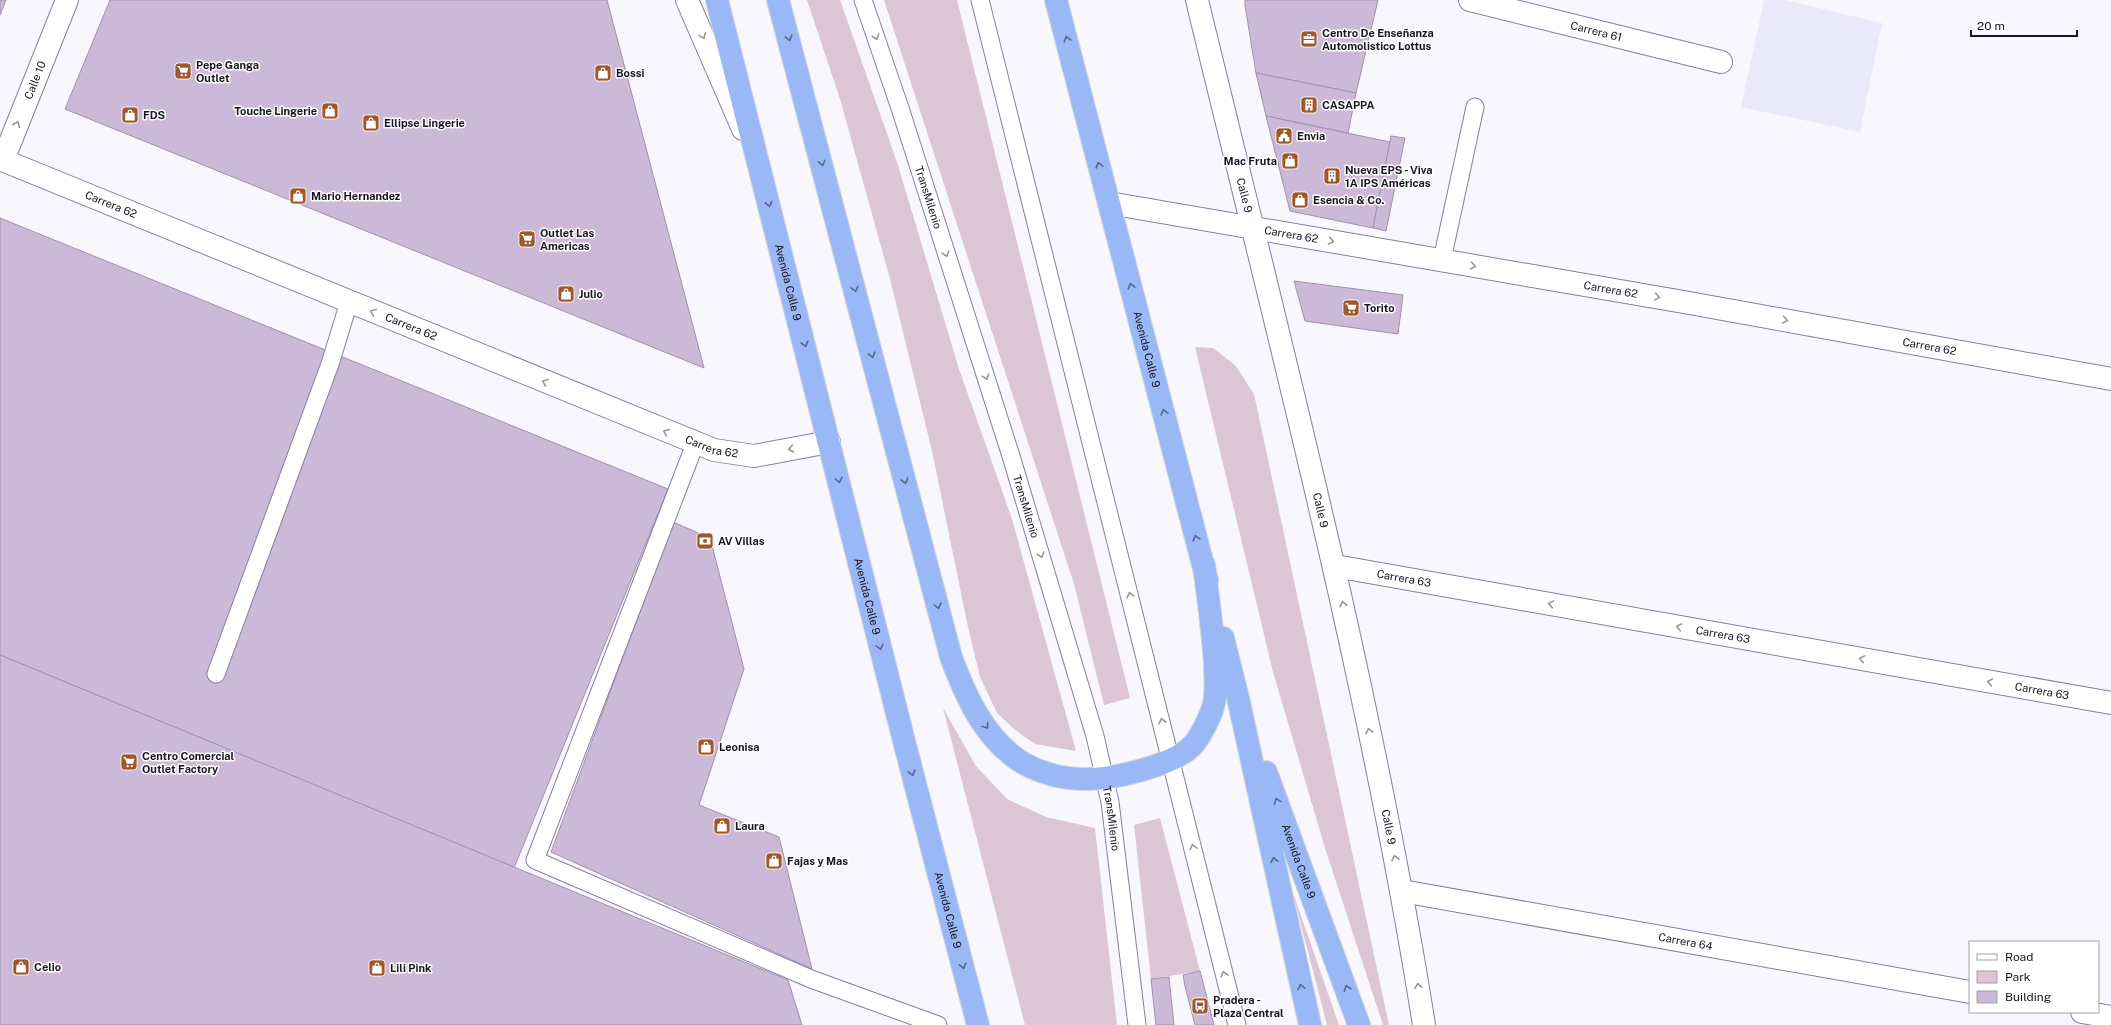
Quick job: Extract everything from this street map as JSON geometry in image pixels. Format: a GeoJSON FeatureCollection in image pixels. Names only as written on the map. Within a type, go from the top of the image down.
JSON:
{"type":"FeatureCollection","features":[{"type":"Feature","properties":{"kind":"highway","name":"Avenida Calle 9"},"geometry":{"type":"LineString","coordinates":[[717,0],[830,442],[905,745],[978,1025]]}},
{"type":"Feature","properties":{"kind":"highway"},"geometry":{"type":"LineString","coordinates":[[778,0],[951,657],[964,693],[980,719],[1001,746],[1023,763],[1053,776],[1083,780],[1152,767],[1171,759],[1192,746],[1203,728],[1214,704],[1213,628],[1204,565]]}},
{"type":"Feature","properties":{"kind":"highway","name":"Avenida Calle 9"},"geometry":{"type":"LineString","coordinates":[[1056,0],[1238,698],[1310,1025]]}},
{"type":"Feature","properties":{"kind":"highway","name":"Avenida Calle 9"},"geometry":{"type":"LineString","coordinates":[[1238,698],[1359,1025]]}},
{"type":"Feature","properties":{"kind":"street","name":"Calle 10"},"geometry":{"type":"LineString","coordinates":[[1,160],[67,0]]}},
{"type":"Feature","properties":{"kind":"street","name":"Avenida Calle 9"},"geometry":{"type":"LineString","coordinates":[[687,0],[760,166]]}},
{"type":"Feature","properties":{"kind":"street","name":"Calle 9"},"geometry":{"type":"LineString","coordinates":[[1197,0],[1335,566],[1402,891],[1424,1025]]}},
{"type":"Feature","properties":{"kind":"street","name":"Carrera 61"},"geometry":{"type":"LineString","coordinates":[[1470,0],[1721,62]]}},
{"type":"Feature","properties":{"kind":"street","name":"Carrera 62"},"geometry":{"type":"LineString","coordinates":[[1,160],[695,444],[731,454],[754,456],[830,442]]}},
{"type":"Feature","properties":{"kind":"street","name":"Carrera 62"},"geometry":{"type":"LineString","coordinates":[[1109,203],[1252,226],[2111,379]]}},
{"type":"Feature","properties":{"kind":"street","name":"Carrera 63"},"geometry":{"type":"LineString","coordinates":[[1335,566],[2111,703]]}},
{"type":"Feature","properties":{"kind":"street","name":"Carrera 64"},"geometry":{"type":"LineString","coordinates":[[1402,891],[1969,992]]}},
{"type":"Feature","properties":{"kind":"street"},"geometry":{"type":"LineString","coordinates":[[2088,1013],[2111,1017]]}},
{"type":"Feature","properties":{"kind":"lane","name":"TransMilenio"},"geometry":{"type":"LineString","coordinates":[[863,0],[900,108],[1011,456],[1093,728],[1105,777],[1111,810],[1137,1025]]}},
{"type":"Feature","properties":{"kind":"lane"},"geometry":{"type":"LineString","coordinates":[[980,0],[1237,1025]]}},
{"type":"Feature","properties":{"kind":"lane"},"geometry":{"type":"LineString","coordinates":[[1442,260],[1475,107]]}},
{"type":"Feature","properties":{"kind":"lane"},"geometry":{"type":"LineString","coordinates":[[216,674],[330,364],[349,302]]}},
{"type":"Feature","properties":{"kind":"lane"},"geometry":{"type":"LineString","coordinates":[[695,444],[534,860],[811,979],[938,1025]]}},
{"type":"Feature","properties":{"kind":"shaded area"},"geometry":{"type":"Polygon","coordinates":[[[1764,0],[1785,0],[1882,23],[1860,132],[1741,107],[1764,0]]]}},
{"type":"Feature","properties":{"kind":"green space"},"geometry":{"type":"Polygon","coordinates":[[[807,0],[840,0],[897,162],[959,369],[1012,519],[1076,751],[1035,744],[1015,730],[997,713],[980,677],[968,627],[932,451],[890,279],[840,99],[807,0]]]}},
{"type":"Feature","properties":{"kind":"green space"},"geometry":{"type":"Polygon","coordinates":[[[884,0],[957,0],[1130,698],[1104,705],[1074,584],[884,0]]]}},
{"type":"Feature","properties":{"kind":"green space"},"geometry":{"type":"Polygon","coordinates":[[[1195,347],[1213,348],[1235,365],[1254,394],[1389,1025],[1383,1025],[1325,848],[1273,672],[1195,347]]]}},
{"type":"Feature","properties":{"kind":"green space"},"geometry":{"type":"Polygon","coordinates":[[[943,708],[976,766],[1007,799],[1046,817],[1095,828],[1117,1025],[1025,1025],[943,708]]]}},
{"type":"Feature","properties":{"kind":"green space"},"geometry":{"type":"Polygon","coordinates":[[[1160,818],[1200,971],[1151,979],[1134,825],[1160,818]]]}},
{"type":"Feature","properties":{"kind":"green space"},"geometry":{"type":"Polygon","coordinates":[[[1292,890],[1339,1025],[1327,1025],[1292,890]]]}},
{"type":"Feature","properties":{"kind":"building"},"geometry":{"type":"Polygon","coordinates":[[[0,0],[6,0],[0,15],[0,0]]]}},
{"type":"Feature","properties":{"kind":"building","name":"Outlet Las Americas"},"geometry":{"type":"Polygon","coordinates":[[[110,0],[607,0],[704,368],[65,109],[110,0]]]}},
{"type":"Feature","properties":{"kind":"building","name":"Centro De Enseñanza Automolistico Lottus"},"geometry":{"type":"Polygon","coordinates":[[[1245,0],[1378,0],[1356,93],[1256,73],[1245,0]]]}},
{"type":"Feature","properties":{"kind":"building","name":"CASAPPA"},"geometry":{"type":"Polygon","coordinates":[[[1256,73],[1356,93],[1348,133],[1266,116],[1256,73]]]}},
{"type":"Feature","properties":{"kind":"building","name":"Nueva EPS - Viva 1A IPS Américas"},"geometry":{"type":"Polygon","coordinates":[[[1266,116],[1390,142],[1373,228],[1290,211],[1266,116]]]}},
{"type":"Feature","properties":{"kind":"building"},"geometry":{"type":"Polygon","coordinates":[[[1391,136],[1405,138],[1386,231],[1373,228],[1391,136]]]}},
{"type":"Feature","properties":{"kind":"building"},"geometry":{"type":"Polygon","coordinates":[[[0,218],[668,489],[514,868],[0,655],[0,218]]]}},
{"type":"Feature","properties":{"kind":"building","name":"Torito"},"geometry":{"type":"Polygon","coordinates":[[[1294,281],[1403,295],[1398,334],[1305,321],[1294,281]]]}},
{"type":"Feature","properties":{"kind":"building"},"geometry":{"type":"Polygon","coordinates":[[[673,522],[710,538],[744,669],[699,805],[779,837],[812,969],[551,852],[673,522]]]}},
{"type":"Feature","properties":{"kind":"building","name":"Centro Comercial Outlet Factory"},"geometry":{"type":"Polygon","coordinates":[[[0,655],[788,980],[802,1025],[0,1025],[0,655]]]}},
{"type":"Feature","properties":{"kind":"building","name":"Pradera - Plaza Central"},"geometry":{"type":"Polygon","coordinates":[[[1200,971],[1214,1025],[1195,1025],[1183,975],[1200,971]]]}},
{"type":"Feature","properties":{"kind":"building"},"geometry":{"type":"Polygon","coordinates":[[[1169,977],[1174,1025],[1156,1025],[1151,979],[1169,977]]]}},
{"type":"Feature","properties":{"kind":"place","name":"Centro De Enseñanza Automolistico Lottus"},"geometry":{"type":"Point","coordinates":[1309,39]}},
{"type":"Feature","properties":{"kind":"place","name":"Pepe Ganga Outlet"},"geometry":{"type":"Point","coordinates":[183,71]}},
{"type":"Feature","properties":{"kind":"place","name":"Bossi"},"geometry":{"type":"Point","coordinates":[603,73]}},
{"type":"Feature","properties":{"kind":"place","name":"CASAPPA"},"geometry":{"type":"Point","coordinates":[1309,105]}},
{"type":"Feature","properties":{"kind":"place","name":"Touche Lingerie"},"geometry":{"type":"Point","coordinates":[330,111]}},
{"type":"Feature","properties":{"kind":"place","name":"FDS"},"geometry":{"type":"Point","coordinates":[130,115]}},
{"type":"Feature","properties":{"kind":"place","name":"Ellipse Lingerie"},"geometry":{"type":"Point","coordinates":[371,123]}},
{"type":"Feature","properties":{"kind":"place","name":"Envia"},"geometry":{"type":"Point","coordinates":[1284,136]}},
{"type":"Feature","properties":{"kind":"place","name":"Mac Fruta"},"geometry":{"type":"Point","coordinates":[1290,161]}},
{"type":"Feature","properties":{"kind":"place","name":"Nueva EPS - Viva 1A IPS Américas"},"geometry":{"type":"Point","coordinates":[1332,176]}},
{"type":"Feature","properties":{"kind":"place","name":"Mario Hernandez"},"geometry":{"type":"Point","coordinates":[298,196]}},
{"type":"Feature","properties":{"kind":"place","name":"Esencia & Co."},"geometry":{"type":"Point","coordinates":[1300,200]}},
{"type":"Feature","properties":{"kind":"place","name":"Outlet Las Americas"},"geometry":{"type":"Point","coordinates":[527,239]}},
{"type":"Feature","properties":{"kind":"place","name":"Julio"},"geometry":{"type":"Point","coordinates":[566,294]}},
{"type":"Feature","properties":{"kind":"place","name":"Torito"},"geometry":{"type":"Point","coordinates":[1351,308]}},
{"type":"Feature","properties":{"kind":"place","name":"AV Villas"},"geometry":{"type":"Point","coordinates":[705,541]}},
{"type":"Feature","properties":{"kind":"place","name":"Leonisa"},"geometry":{"type":"Point","coordinates":[706,747]}},
{"type":"Feature","properties":{"kind":"place","name":"Centro Comercial Outlet Factory"},"geometry":{"type":"Point","coordinates":[129,762]}},
{"type":"Feature","properties":{"kind":"place","name":"Laura"},"geometry":{"type":"Point","coordinates":[722,826]}},
{"type":"Feature","properties":{"kind":"place","name":"Fajas y Mas"},"geometry":{"type":"Point","coordinates":[774,861]}},
{"type":"Feature","properties":{"kind":"place","name":"Celio"},"geometry":{"type":"Point","coordinates":[21,967]}},
{"type":"Feature","properties":{"kind":"place","name":"Lili Pink"},"geometry":{"type":"Point","coordinates":[377,968]}},
{"type":"Feature","properties":{"kind":"place","name":"Pradera - Plaza Central"},"geometry":{"type":"Point","coordinates":[1200,1006]}}]}
